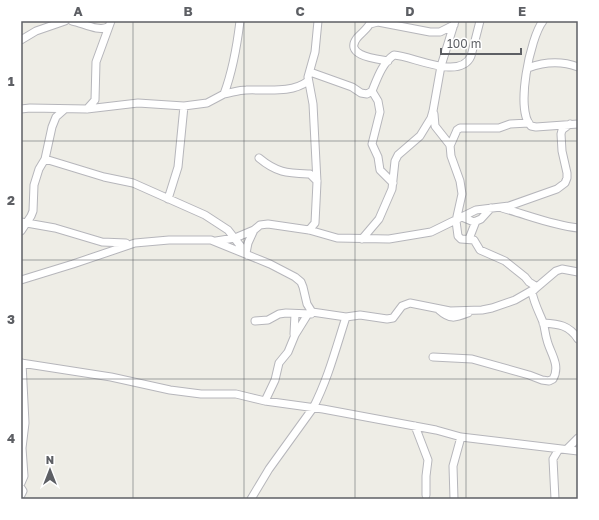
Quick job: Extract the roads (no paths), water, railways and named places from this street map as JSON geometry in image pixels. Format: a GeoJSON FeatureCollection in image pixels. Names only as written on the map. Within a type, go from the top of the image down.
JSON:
{"type":"FeatureCollection","features":[{"type":"Feature","properties":{"kind":"street"},"geometry":{"type":"LineString","coordinates":[[21,40],[36,32],[65,21]]}},
{"type":"Feature","properties":{"kind":"street"},"geometry":{"type":"LineString","coordinates":[[72,21],[102,29],[110,24]]}},
{"type":"Feature","properties":{"kind":"street"},"geometry":{"type":"LineString","coordinates":[[224,94],[231,73],[240,21]]}},
{"type":"Feature","properties":{"kind":"street"},"geometry":{"type":"LineString","coordinates":[[318,21],[315,52],[308,81],[313,104],[317,182],[315,223],[320,233]]}},
{"type":"Feature","properties":{"kind":"street"},"geometry":{"type":"LineString","coordinates":[[310,72],[352,87],[361,93],[367,94],[372,91],[376,78],[392,56],[397,55],[412,58],[423,63],[441,66],[462,65],[469,61],[473,51],[480,21]]}},
{"type":"Feature","properties":{"kind":"street"},"geometry":{"type":"LineString","coordinates":[[543,21],[534,37],[524,97],[529,123],[531,126],[536,127],[578,124]]}},
{"type":"Feature","properties":{"kind":"street"},"geometry":{"type":"LineString","coordinates":[[388,61],[362,55],[354,48],[355,40],[371,22],[436,32],[455,23]]}},
{"type":"Feature","properties":{"kind":"street"},"geometry":{"type":"LineString","coordinates":[[362,239],[379,219],[392,189],[395,161],[398,155],[420,136],[431,118],[434,110],[441,66],[455,23]]}},
{"type":"Feature","properties":{"kind":"street"},"geometry":{"type":"LineString","coordinates":[[87,109],[95,100],[96,62],[110,24]]}},
{"type":"Feature","properties":{"kind":"street"},"geometry":{"type":"LineString","coordinates":[[528,68],[538,64],[554,63],[578,67]]}},
{"type":"Feature","properties":{"kind":"street"},"geometry":{"type":"LineString","coordinates":[[21,109],[87,109],[138,103],[184,106],[207,103],[224,94],[244,90],[296,88],[308,81]]}},
{"type":"Feature","properties":{"kind":"street"},"geometry":{"type":"LineString","coordinates":[[372,91],[378,101],[380,112],[372,144],[378,157],[380,170],[393,183]]}},
{"type":"Feature","properties":{"kind":"street"},"geometry":{"type":"LineString","coordinates":[[168,199],[178,167],[184,106]]}},
{"type":"Feature","properties":{"kind":"street"},"geometry":{"type":"LineString","coordinates":[[37,224],[32,214],[34,185],[39,169],[45,159],[52,127],[56,118],[65,109]]}},
{"type":"Feature","properties":{"kind":"street"},"geometry":{"type":"LineString","coordinates":[[434,110],[435,126],[446,138],[450,146],[451,156],[462,190],[459,210],[458,236],[461,239],[474,240],[480,250],[512,265],[536,287]]}},
{"type":"Feature","properties":{"kind":"street"},"geometry":{"type":"LineString","coordinates":[[450,146],[456,130],[460,128],[499,128],[510,124],[529,123]]}},
{"type":"Feature","properties":{"kind":"street"},"geometry":{"type":"LineString","coordinates":[[24,222],[76,233],[102,242],[135,243],[169,240],[216,241],[235,238],[254,230],[260,225],[268,224],[310,230],[337,238],[389,239],[431,232],[476,210],[509,206],[557,189],[565,183],[567,173],[562,151],[561,134],[562,130],[570,124]]}},
{"type":"Feature","properties":{"kind":"street"},"geometry":{"type":"LineString","coordinates":[[259,158],[270,168],[280,171],[310,174],[317,182]]}},
{"type":"Feature","properties":{"kind":"street"},"geometry":{"type":"LineString","coordinates":[[45,159],[104,177],[132,183],[205,215],[228,230],[246,254]]}},
{"type":"Feature","properties":{"kind":"street"},"geometry":{"type":"LineString","coordinates":[[500,207],[544,222],[563,227],[578,228]]}},
{"type":"Feature","properties":{"kind":"street"},"geometry":{"type":"LineString","coordinates":[[459,219],[474,222],[481,219],[492,208]]}},
{"type":"Feature","properties":{"kind":"street"},"geometry":{"type":"LineString","coordinates":[[21,231],[24,222],[32,214]]}},
{"type":"Feature","properties":{"kind":"street"},"geometry":{"type":"LineString","coordinates":[[469,239],[476,221]]}},
{"type":"Feature","properties":{"kind":"street"},"geometry":{"type":"LineString","coordinates":[[310,230],[315,223]]}},
{"type":"Feature","properties":{"kind":"street"},"geometry":{"type":"LineString","coordinates":[[246,254],[248,243],[254,230]]}},
{"type":"Feature","properties":{"kind":"street"},"geometry":{"type":"LineString","coordinates":[[216,241],[288,273],[298,279],[303,287],[308,307],[312,312],[346,317],[360,315],[392,319],[402,306],[410,304],[456,312],[492,308],[515,300],[536,287],[556,271],[561,269],[578,272]]}},
{"type":"Feature","properties":{"kind":"street"},"geometry":{"type":"LineString","coordinates":[[21,280],[135,243]]}},
{"type":"Feature","properties":{"kind":"street"},"geometry":{"type":"LineString","coordinates":[[433,357],[480,361],[548,381],[554,377],[556,367],[532,292],[536,287]]}},
{"type":"Feature","properties":{"kind":"street"},"geometry":{"type":"LineString","coordinates":[[255,321],[268,320],[281,314],[319,313]]}},
{"type":"Feature","properties":{"kind":"street"},"geometry":{"type":"LineString","coordinates":[[294,338],[295,314]]}},
{"type":"Feature","properties":{"kind":"street"},"geometry":{"type":"LineString","coordinates":[[265,401],[275,380],[279,363],[288,352],[301,323],[308,314]]}},
{"type":"Feature","properties":{"kind":"street"},"geometry":{"type":"LineString","coordinates":[[251,499],[269,469],[319,398],[346,317]]}},
{"type":"Feature","properties":{"kind":"street"},"geometry":{"type":"LineString","coordinates":[[543,323],[562,325],[573,332],[578,340]]}},
{"type":"Feature","properties":{"kind":"street"},"geometry":{"type":"LineString","coordinates":[[21,484],[24,476],[22,448],[25,423],[22,363],[111,377],[170,390],[201,394],[236,394],[265,401],[323,409],[461,436],[578,451]]}},
{"type":"Feature","properties":{"kind":"street"},"geometry":{"type":"LineString","coordinates":[[319,398],[323,409]]}},
{"type":"Feature","properties":{"kind":"street"},"geometry":{"type":"LineString","coordinates":[[415,426],[428,460],[426,496]]}},
{"type":"Feature","properties":{"kind":"street"},"geometry":{"type":"LineString","coordinates":[[454,499],[453,466],[461,436]]}},
{"type":"Feature","properties":{"kind":"street"},"geometry":{"type":"LineString","coordinates":[[567,449],[578,438]]}},
{"type":"Feature","properties":{"kind":"street"},"geometry":{"type":"LineString","coordinates":[[556,499],[553,459],[559,449]]}},
{"type":"Feature","properties":{"kind":"street"},"geometry":{"type":"LineString","coordinates":[[21,488],[23,491],[21,497]]}}]}
